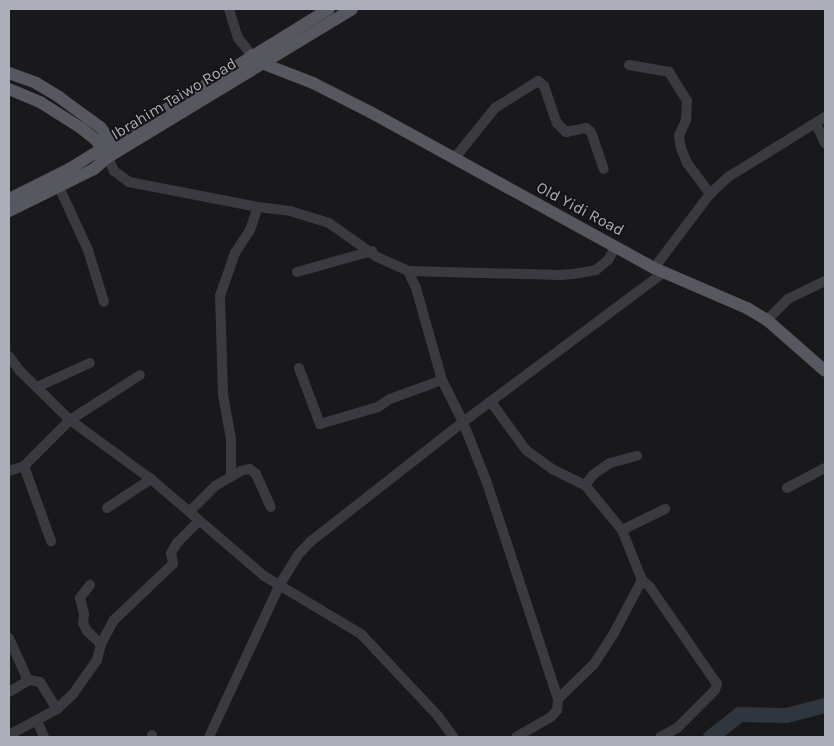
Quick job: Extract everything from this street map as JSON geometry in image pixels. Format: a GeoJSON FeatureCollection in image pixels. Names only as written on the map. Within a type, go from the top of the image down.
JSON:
{"type":"FeatureCollection","features":[{"type":"Feature","properties":{"kind":"main road","name":"Ibrahim Taiwo Road"},"geometry":{"type":"LineString","coordinates":[[9,211],[94,169],[110,149],[134,127],[329,9]]}},
{"type":"Feature","properties":{"kind":"main road","name":"Ibrahim Taiwo Road"},"geometry":{"type":"LineString","coordinates":[[9,199],[110,149],[264,64],[352,9]]}},
{"type":"Feature","properties":{"kind":"main road","name":"Old Yidi Road"},"geometry":{"type":"LineString","coordinates":[[265,47],[313,83]]}},
{"type":"Feature","properties":{"kind":"main road","name":"Old Yidi Road"},"geometry":{"type":"LineString","coordinates":[[252,55],[264,64],[313,83],[659,270],[747,308],[767,320],[825,371]]}},
{"type":"Feature","properties":{"kind":"main road"},"geometry":{"type":"LineString","coordinates":[[9,74],[47,89],[100,127],[113,131],[134,127]]}},
{"type":"Feature","properties":{"kind":"main road"},"geometry":{"type":"LineString","coordinates":[[9,89],[40,102],[110,149]]}},
{"type":"Feature","properties":{"kind":"main road"},"geometry":{"type":"LineString","coordinates":[[40,102],[47,89]]}},
{"type":"Feature","properties":{"kind":"main road"},"geometry":{"type":"LineString","coordinates":[[100,127],[110,149]]}},
{"type":"Feature","properties":{"kind":"main road"},"geometry":{"type":"LineString","coordinates":[[69,169],[84,155],[86,149],[87,138],[81,128]]}},
{"type":"Feature","properties":{"kind":"street"},"geometry":{"type":"LineString","coordinates":[[229,9],[238,38],[252,55]]}},
{"type":"Feature","properties":{"kind":"street"},"geometry":{"type":"LineString","coordinates":[[629,65],[669,72],[674,79],[687,101],[686,120],[679,136],[681,148],[687,163],[710,194]]}},
{"type":"Feature","properties":{"kind":"street"},"geometry":{"type":"LineString","coordinates":[[454,158],[495,108],[538,81],[544,86],[558,123],[566,132],[586,128],[591,132],[604,169]]}},
{"type":"Feature","properties":{"kind":"street"},"geometry":{"type":"LineString","coordinates":[[210,737],[280,584],[298,555],[310,542],[659,270],[710,194],[728,177],[825,117]]}},
{"type":"Feature","properties":{"kind":"street"},"geometry":{"type":"LineString","coordinates":[[816,124],[825,143]]}},
{"type":"Feature","properties":{"kind":"street"},"geometry":{"type":"LineString","coordinates":[[110,149],[114,171],[121,178],[129,182],[258,207],[290,211],[329,223],[377,257],[408,271],[574,274],[596,270],[608,260],[616,246]]}},
{"type":"Feature","properties":{"kind":"street"},"geometry":{"type":"LineString","coordinates":[[59,187],[88,250],[104,302]]}},
{"type":"Feature","properties":{"kind":"street"},"geometry":{"type":"LineString","coordinates":[[230,477],[231,439],[222,394],[220,296],[235,253],[250,230],[258,207]]}},
{"type":"Feature","properties":{"kind":"street"},"geometry":{"type":"LineString","coordinates":[[297,272],[372,252]]}},
{"type":"Feature","properties":{"kind":"street"},"geometry":{"type":"LineString","coordinates":[[408,271],[416,288],[442,380],[463,422],[487,484],[558,699],[557,710],[552,717],[516,737]]}},
{"type":"Feature","properties":{"kind":"street"},"geometry":{"type":"LineString","coordinates":[[767,320],[788,299],[825,281]]}},
{"type":"Feature","properties":{"kind":"street"},"geometry":{"type":"LineString","coordinates":[[9,356],[20,371],[70,420],[152,479],[264,576],[361,634],[438,716],[453,737]]}},
{"type":"Feature","properties":{"kind":"street"},"geometry":{"type":"LineString","coordinates":[[38,387],[90,363]]}},
{"type":"Feature","properties":{"kind":"street"},"geometry":{"type":"LineString","coordinates":[[299,368],[320,424],[378,407],[390,399],[442,380]]}},
{"type":"Feature","properties":{"kind":"street"},"geometry":{"type":"LineString","coordinates":[[9,471],[24,466],[70,420],[140,375]]}},
{"type":"Feature","properties":{"kind":"street"},"geometry":{"type":"LineString","coordinates":[[490,402],[526,450],[554,470],[584,485],[622,530],[642,580],[650,587],[717,684],[715,690],[677,728],[660,737]]}},
{"type":"Feature","properties":{"kind":"street"},"geometry":{"type":"LineString","coordinates":[[584,485],[594,474],[606,466],[637,456]]}},
{"type":"Feature","properties":{"kind":"street"},"geometry":{"type":"LineString","coordinates":[[24,466],[51,541]]}},
{"type":"Feature","properties":{"kind":"street"},"geometry":{"type":"LineString","coordinates":[[190,511],[215,486],[250,468],[256,474],[271,507]]}},
{"type":"Feature","properties":{"kind":"street"},"geometry":{"type":"LineString","coordinates":[[787,488],[825,468]]}},
{"type":"Feature","properties":{"kind":"street"},"geometry":{"type":"LineString","coordinates":[[107,508],[152,479]]}},
{"type":"Feature","properties":{"kind":"street"},"geometry":{"type":"LineString","coordinates":[[622,530],[665,509]]}},
{"type":"Feature","properties":{"kind":"street"},"geometry":{"type":"LineString","coordinates":[[9,735],[57,709],[88,675],[97,660],[101,644],[114,620],[173,564],[171,552],[177,543],[199,521]]}},
{"type":"Feature","properties":{"kind":"street"},"geometry":{"type":"LineString","coordinates":[[558,699],[594,664],[614,633],[642,580]]}},
{"type":"Feature","properties":{"kind":"street"},"geometry":{"type":"LineString","coordinates":[[90,585],[80,598],[84,614],[83,622],[87,631],[101,644]]}},
{"type":"Feature","properties":{"kind":"street"},"geometry":{"type":"LineString","coordinates":[[9,638],[12,652],[29,680]]}},
{"type":"Feature","properties":{"kind":"street"},"geometry":{"type":"LineString","coordinates":[[9,692],[29,680],[40,682],[57,709]]}},
{"type":"Feature","properties":{"kind":"street"},"geometry":{"type":"LineString","coordinates":[[37,721],[44,737]]}},
{"type":"Feature","properties":{"kind":"waterway"},"geometry":{"type":"LineString","coordinates":[[710,737],[739,714],[786,715],[825,705]]}}]}
